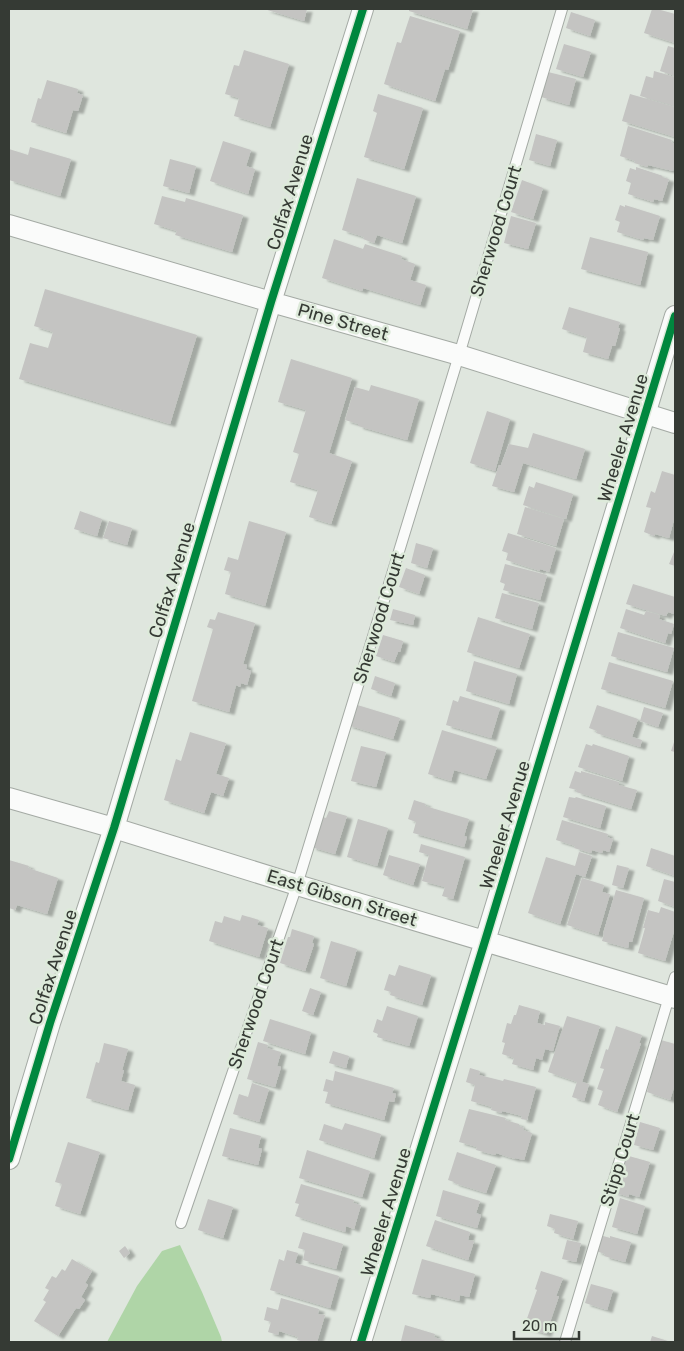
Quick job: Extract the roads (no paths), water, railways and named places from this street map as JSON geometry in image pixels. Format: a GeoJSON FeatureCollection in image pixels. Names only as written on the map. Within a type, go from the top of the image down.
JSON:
{"type":"FeatureCollection","features":[{"type":"Feature","properties":{"kind":"street","name":"Colfax Avenue"},"geometry":{"type":"LineString","coordinates":[[9,1159],[50,1023],[114,828],[271,302],[363,9]]}},
{"type":"Feature","properties":{"kind":"street","name":"Pine Street"},"geometry":{"type":"LineString","coordinates":[[9,225],[459,355],[675,423]]}},
{"type":"Feature","properties":{"kind":"street","name":"Wheeler Avenue"},"geometry":{"type":"LineString","coordinates":[[361,1342],[675,316]]}},
{"type":"Feature","properties":{"kind":"street","name":"East Gibson Street"},"geometry":{"type":"LineString","coordinates":[[9,798],[114,828],[672,998]]}},
{"type":"Feature","properties":{"kind":"lane","name":"Sherwood Court"},"geometry":{"type":"LineString","coordinates":[[181,1223],[297,885],[459,355],[562,9]]}},
{"type":"Feature","properties":{"kind":"lane","name":"Stipp Court"},"geometry":{"type":"LineString","coordinates":[[565,1342],[672,998],[675,977]]}}]}
